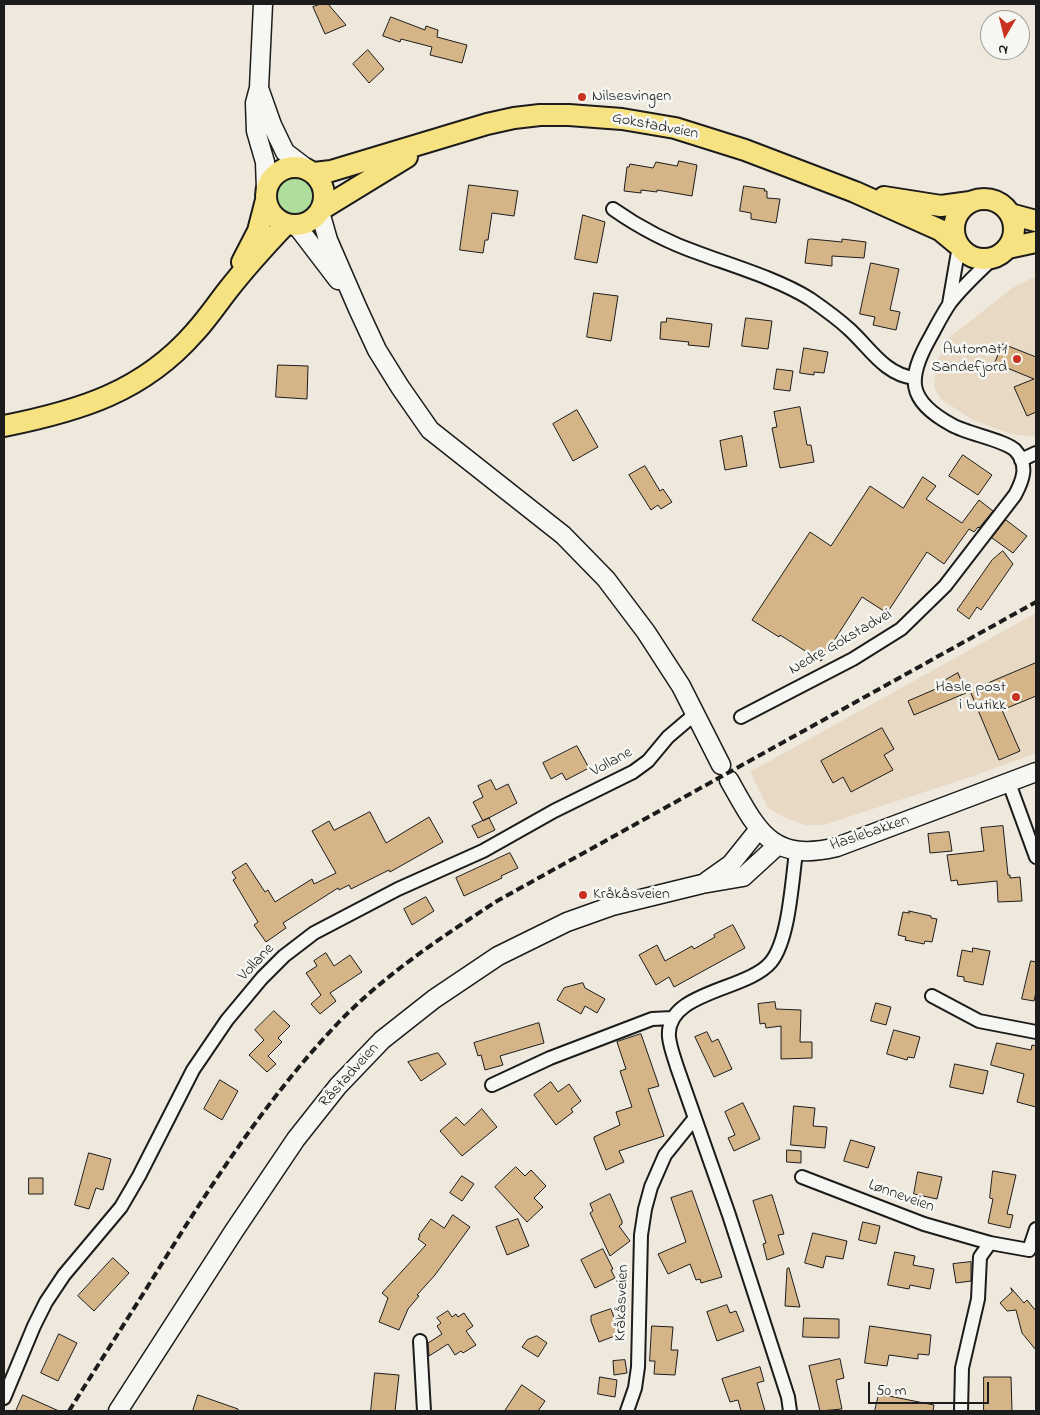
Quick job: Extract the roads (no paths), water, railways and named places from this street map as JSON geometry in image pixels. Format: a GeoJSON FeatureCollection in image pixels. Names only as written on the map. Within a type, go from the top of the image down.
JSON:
{"type":"FeatureCollection","features":[{"type":"Feature","properties":{"kind":"main road"},"geometry":{"type":"LineString","coordinates":[[263,4],[259,88],[255,103],[256,131],[265,162],[266,194],[270,211],[277,219],[291,225],[316,250],[358,309]]}},
{"type":"Feature","properties":{"kind":"main road"},"geometry":{"type":"LineString","coordinates":[[4,426],[46,418],[76,409],[103,399],[146,375],[194,334],[228,291],[291,225],[307,223],[321,211],[325,199],[324,189],[320,180],[310,170],[285,152],[272,125],[259,88]]}},
{"type":"Feature","properties":{"kind":"main road","name":"Gokstadveien"},"geometry":{"type":"LineString","coordinates":[[310,170],[331,171],[487,124],[540,115],[596,116],[629,120],[701,135],[745,150],[855,192],[940,230],[958,245]]}},
{"type":"Feature","properties":{"kind":"main road","name":"Gokstadveien"},"geometry":{"type":"LineString","coordinates":[[321,211],[391,165],[448,136]]}},
{"type":"Feature","properties":{"kind":"main road"},"geometry":{"type":"LineString","coordinates":[[228,291],[258,231],[271,179],[279,171],[287,167],[297,166],[310,170]]}},
{"type":"Feature","properties":{"kind":"main road","name":"Gokstadveien"},"geometry":{"type":"LineString","coordinates":[[855,192],[941,206],[970,202]]}},
{"type":"Feature","properties":{"kind":"main road"},"geometry":{"type":"LineString","coordinates":[[1000,254],[1012,240],[1014,222],[1010,214],[1004,207],[988,199],[970,202],[957,214],[954,223],[954,234],[958,245],[964,253],[973,258],[983,260],[1036,242]]}},
{"type":"Feature","properties":{"kind":"main road"},"geometry":{"type":"LineString","coordinates":[[321,211],[328,240],[358,309]]}},
{"type":"Feature","properties":{"kind":"main road"},"geometry":{"type":"LineString","coordinates":[[1010,214],[1036,221]]}},
{"type":"Feature","properties":{"kind":"main road","name":"Haslebakken"},"geometry":{"type":"LineString","coordinates":[[358,309],[377,350],[430,430],[563,535],[606,579],[646,632],[681,686],[707,739],[753,822],[778,845],[796,852],[818,852],[837,847],[1036,772]]}},
{"type":"Feature","properties":{"kind":"main road","name":"Råstadveien"},"geometry":{"type":"LineString","coordinates":[[702,884],[731,864],[759,829]]}},
{"type":"Feature","properties":{"kind":"main road","name":"Råstadveien"},"geometry":{"type":"LineString","coordinates":[[118,1411],[234,1231],[296,1139],[338,1086],[382,1040],[434,999],[498,956],[567,922],[612,906],[702,884],[743,877],[778,845]]}},
{"type":"Feature","properties":{"kind":"street"},"geometry":{"type":"LineString","coordinates":[[613,209],[638,226],[662,237],[808,297],[850,330],[883,365],[904,376],[914,378]]}},
{"type":"Feature","properties":{"kind":"street"},"geometry":{"type":"LineString","coordinates":[[949,304],[958,245]]}},
{"type":"Feature","properties":{"kind":"street"},"geometry":{"type":"LineString","coordinates":[[1000,254],[949,304],[919,357],[914,378],[920,398],[934,415],[954,427],[1006,444],[1015,450],[1021,460],[1036,453]]}},
{"type":"Feature","properties":{"kind":"street","name":"Nedre Gokstadvei"},"geometry":{"type":"LineString","coordinates":[[741,717],[853,659],[901,629],[945,586],[1015,495],[1023,480],[1024,470],[1021,460]]}},
{"type":"Feature","properties":{"kind":"street","name":"Vollane"},"geometry":{"type":"LineString","coordinates":[[4,1398],[46,1302],[64,1275],[121,1207],[140,1176],[198,1063],[227,1020],[262,978],[284,956],[314,933],[390,893],[483,851],[554,811],[633,772],[648,761],[668,737],[695,714]]}},
{"type":"Feature","properties":{"kind":"street"},"geometry":{"type":"LineString","coordinates":[[1010,783],[1036,856]]}},
{"type":"Feature","properties":{"kind":"street"},"geometry":{"type":"LineString","coordinates":[[790,1411],[788,1397],[760,1309],[729,1215],[694,1119],[669,1036],[672,1018],[690,1002],[756,974],[770,964],[778,951],[785,924],[796,852]]}},
{"type":"Feature","properties":{"kind":"street"},"geometry":{"type":"LineString","coordinates":[[932,996],[979,1021],[1036,1032]]}},
{"type":"Feature","properties":{"kind":"street"},"geometry":{"type":"LineString","coordinates":[[492,1085],[550,1058],[652,1019],[672,1018]]}},
{"type":"Feature","properties":{"kind":"street","name":"Kråkåsveien"},"geometry":{"type":"LineString","coordinates":[[627,1411],[635,1388],[638,1367],[641,1235],[645,1209],[651,1187],[665,1155],[694,1119]]}},
{"type":"Feature","properties":{"kind":"street","name":"Lønneveien"},"geometry":{"type":"LineString","coordinates":[[802,1177],[924,1224],[990,1243],[1029,1250],[1036,1229]]}},
{"type":"Feature","properties":{"kind":"street"},"geometry":{"type":"LineString","coordinates":[[961,1411],[962,1368],[978,1299],[980,1257],[990,1243]]}},
{"type":"Feature","properties":{"kind":"street"},"geometry":{"type":"LineString","coordinates":[[420,1341],[424,1411]]}},
{"type":"Feature","properties":{"kind":"railway"},"geometry":{"type":"LineString","coordinates":[[69,1411],[186,1226],[268,1106],[338,1023],[394,972],[497,901],[1036,602]]}},
{"type":"Feature","properties":{"kind":"place","name":"Nilsesvingen"},"geometry":{"type":"Point","coordinates":[582,97]}},
{"type":"Feature","properties":{"kind":"place","name":"Automat1 Sandefjord"},"geometry":{"type":"Point","coordinates":[1017,359]}},
{"type":"Feature","properties":{"kind":"place","name":"Hasle post i butikk"},"geometry":{"type":"Point","coordinates":[1016,697]}},
{"type":"Feature","properties":{"kind":"place","name":"Kråkåsveien"},"geometry":{"type":"Point","coordinates":[583,895]}}]}
